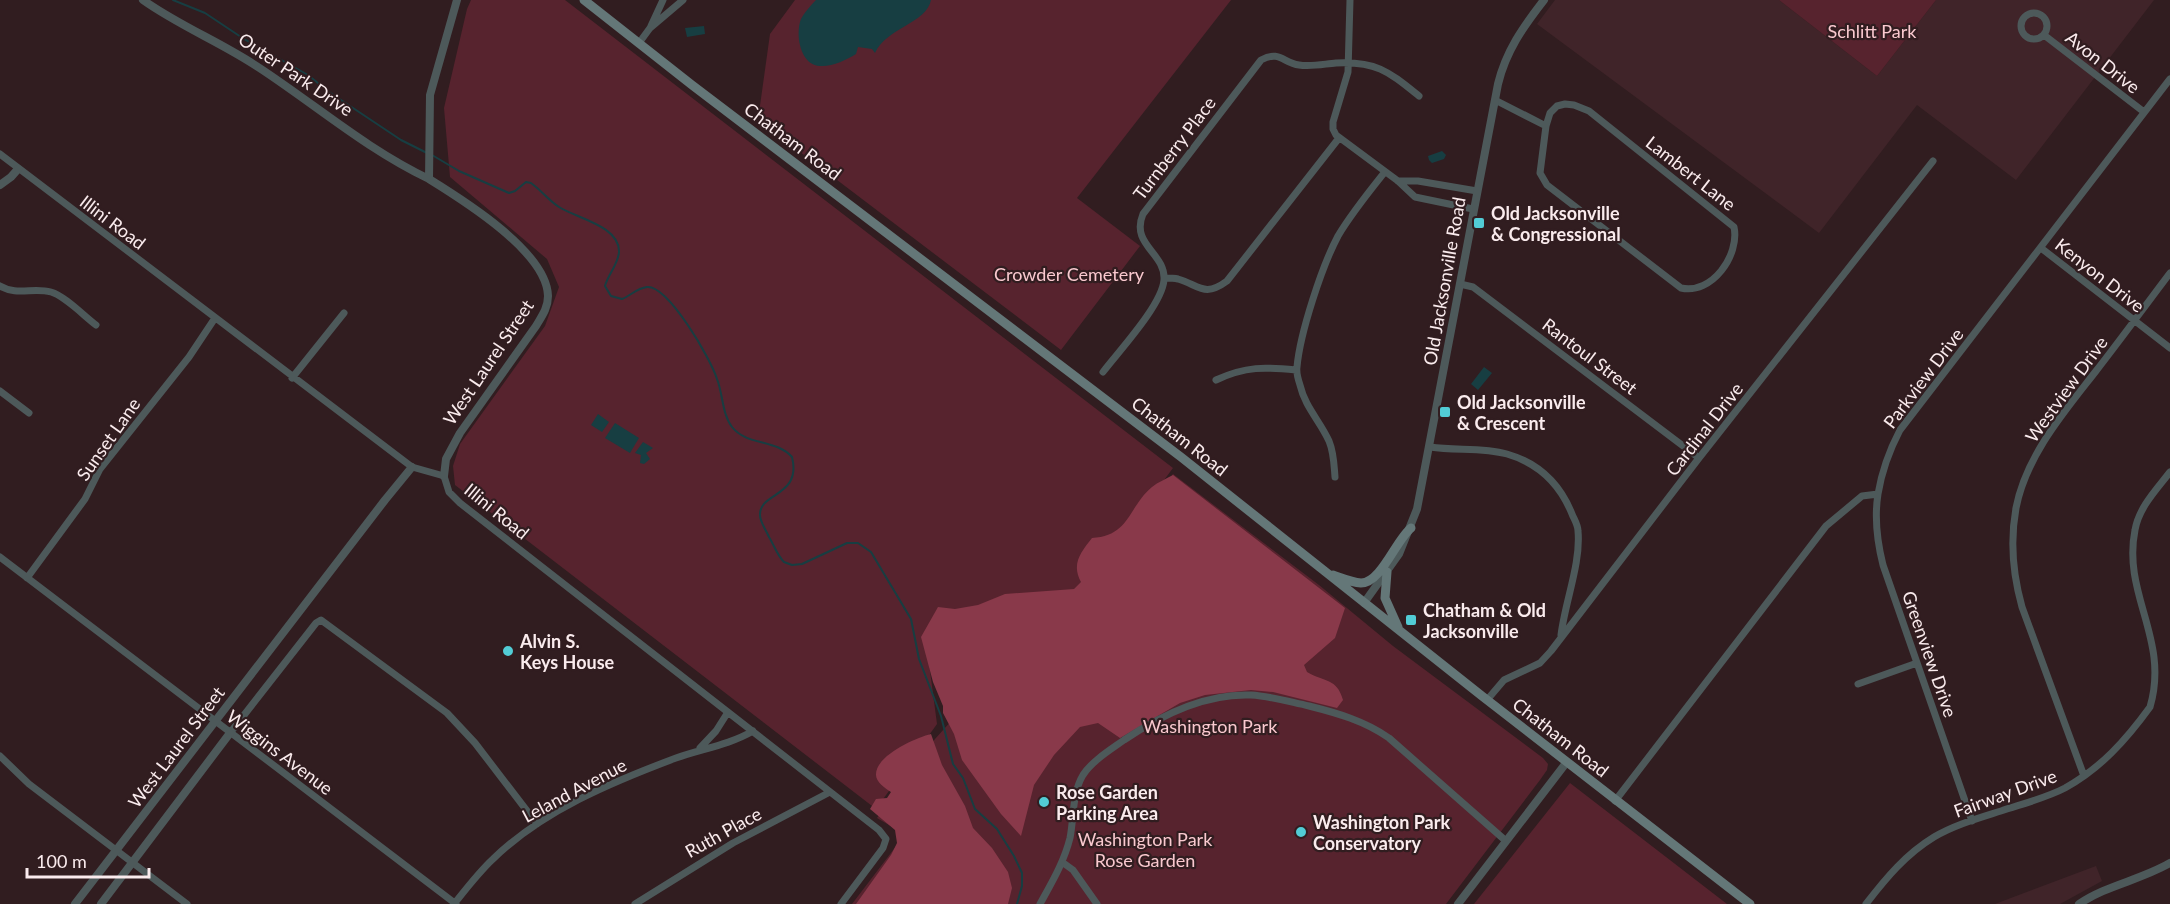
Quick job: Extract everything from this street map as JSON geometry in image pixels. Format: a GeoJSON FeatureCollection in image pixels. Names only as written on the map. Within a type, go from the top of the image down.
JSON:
{"type":"FeatureCollection","features":[{"type":"Feature","properties":{"kind":"main road","name":"Chatham Road"},"geometry":{"type":"LineString","coordinates":[[584,0],[1172,450],[1566,763],[1750,904]]}},
{"type":"Feature","properties":{"kind":"main road"},"geometry":{"type":"LineString","coordinates":[[1327,573],[1361,583],[1370,580],[1380,570],[1402,535],[1411,528]]}},
{"type":"Feature","properties":{"kind":"main road"},"geometry":{"type":"LineString","coordinates":[[1387,572],[1385,598],[1390,613],[1401,632]]}},
{"type":"Feature","properties":{"kind":"street","name":"Outer Park Drive"},"geometry":{"type":"LineString","coordinates":[[143,0],[180,24],[237,53],[380,153],[429,179]]}},
{"type":"Feature","properties":{"kind":"street"},"geometry":{"type":"LineString","coordinates":[[429,179],[430,95],[457,0]]}},
{"type":"Feature","properties":{"kind":"street"},"geometry":{"type":"LineString","coordinates":[[639,44],[650,28],[663,0]]}},
{"type":"Feature","properties":{"kind":"street"},"geometry":{"type":"LineString","coordinates":[[650,28],[683,0]]}},
{"type":"Feature","properties":{"kind":"street"},"geometry":{"type":"LineString","coordinates":[[1350,0],[1348,63],[1333,129],[1339,138],[1398,181],[1415,197],[1473,209]]}},
{"type":"Feature","properties":{"kind":"street","name":"Old Jacksonville Road"},"geometry":{"type":"LineString","coordinates":[[1364,603],[1404,544],[1417,509],[1502,66],[1523,28],[1544,0]]}},
{"type":"Feature","properties":{"kind":"street","name":"Avon Drive"},"geometry":{"type":"LineString","coordinates":[[2044,35],[2144,112]]}},
{"type":"Feature","properties":{"kind":"street","name":"Turnberry Place"},"geometry":{"type":"LineString","coordinates":[[1164,278],[1161,264],[1144,243],[1140,234],[1143,214],[1261,60],[1272,56],[1299,66],[1348,63],[1375,66],[1387,71],[1419,96]]}},
{"type":"Feature","properties":{"kind":"street","name":"Parkview Drive"},"geometry":{"type":"LineString","coordinates":[[1878,494],[1881,474],[1900,430],[2170,79]]}},
{"type":"Feature","properties":{"kind":"street"},"geometry":{"type":"LineString","coordinates":[[1495,100],[1546,126]]}},
{"type":"Feature","properties":{"kind":"street","name":"Lambert Lane"},"geometry":{"type":"LineString","coordinates":[[1565,104],[1581,107],[1729,221],[1734,227],[1735,242],[1731,254],[1716,276],[1700,288],[1693,290],[1681,288],[1547,185],[1540,173],[1546,126],[1550,113],[1557,106],[1565,104]]}},
{"type":"Feature","properties":{"kind":"street"},"geometry":{"type":"LineString","coordinates":[[1102,372],[1155,304],[1164,278],[1178,279],[1195,288],[1204,289],[1221,285],[1227,281],[1339,138]]}},
{"type":"Feature","properties":{"kind":"street","name":"Illini Road"},"geometry":{"type":"LineString","coordinates":[[0,154],[412,468],[444,476],[449,492],[460,503],[879,830],[886,839],[886,844],[841,904]]}},
{"type":"Feature","properties":{"kind":"street","name":"Cardinal Drive"},"geometry":{"type":"LineString","coordinates":[[1487,700],[1504,680],[1546,658],[1699,458],[1933,161]]}},
{"type":"Feature","properties":{"kind":"street"},"geometry":{"type":"LineString","coordinates":[[0,185],[18,169]]}},
{"type":"Feature","properties":{"kind":"street"},"geometry":{"type":"LineString","coordinates":[[1335,477],[1334,459],[1329,441],[1304,399],[1296,370],[1299,351],[1315,294],[1331,250],[1347,223],[1384,173]]}},
{"type":"Feature","properties":{"kind":"street","name":"West Laurel Street"},"geometry":{"type":"LineString","coordinates":[[429,179],[472,207],[527,253],[543,275],[548,294],[545,312],[450,449],[444,476]]}},
{"type":"Feature","properties":{"kind":"street"},"geometry":{"type":"LineString","coordinates":[[1398,181],[1418,180],[1477,191]]}},
{"type":"Feature","properties":{"kind":"street","name":"Kenyon Drive"},"geometry":{"type":"LineString","coordinates":[[2041,248],[2170,348]]}},
{"type":"Feature","properties":{"kind":"street","name":"Westview Drive"},"geometry":{"type":"LineString","coordinates":[[2084,776],[2016,586],[2014,522],[2016,508],[2025,480],[2046,438],[2170,273]]}},
{"type":"Feature","properties":{"kind":"street","name":"Rantoul Street"},"geometry":{"type":"LineString","coordinates":[[1460,284],[1473,287],[1699,458]]}},
{"type":"Feature","properties":{"kind":"street"},"geometry":{"type":"LineString","coordinates":[[0,286],[11,291],[49,291],[57,294],[96,325]]}},
{"type":"Feature","properties":{"kind":"street"},"geometry":{"type":"LineString","coordinates":[[292,378],[344,313]]}},
{"type":"Feature","properties":{"kind":"street","name":"Sunset Lane"},"geometry":{"type":"LineString","coordinates":[[27,578],[85,499],[100,469],[189,357],[215,318]]}},
{"type":"Feature","properties":{"kind":"street"},"geometry":{"type":"LineString","coordinates":[[1216,380],[1247,368],[1296,370]]}},
{"type":"Feature","properties":{"kind":"street"},"geometry":{"type":"LineString","coordinates":[[0,391],[30,413]]}},
{"type":"Feature","properties":{"kind":"street"},"geometry":{"type":"LineString","coordinates":[[1430,447],[1482,449],[1508,454],[1544,473],[1557,484],[1567,501],[1578,529],[1577,553],[1560,638]]}},
{"type":"Feature","properties":{"kind":"street","name":"West Laurel Street"},"geometry":{"type":"LineString","coordinates":[[75,904],[412,468]]}},
{"type":"Feature","properties":{"kind":"street"},"geometry":{"type":"LineString","coordinates":[[2149,602],[2135,558],[2135,529],[2142,510],[2170,472]]}},
{"type":"Feature","properties":{"kind":"street"},"geometry":{"type":"LineString","coordinates":[[1615,801],[1826,526],[1862,496],[1878,494]]}},
{"type":"Feature","properties":{"kind":"street","name":"Greenview Drive"},"geometry":{"type":"LineString","coordinates":[[1878,494],[1875,518],[1883,565],[1972,821]]}},
{"type":"Feature","properties":{"kind":"street"},"geometry":{"type":"LineString","coordinates":[[0,569],[3,560]]}},
{"type":"Feature","properties":{"kind":"street","name":"Wiggins Avenue"},"geometry":{"type":"LineString","coordinates":[[3,560],[455,904]]}},
{"type":"Feature","properties":{"kind":"street","name":"West Laurel Street"},"geometry":{"type":"LineString","coordinates":[[101,904],[230,734],[316,623],[321,620],[447,713],[475,743],[537,824]]}},
{"type":"Feature","properties":{"kind":"street"},"geometry":{"type":"LineString","coordinates":[[1858,684],[1917,663]]}},
{"type":"Feature","properties":{"kind":"street","name":"Fairway Drive"},"geometry":{"type":"LineString","coordinates":[[1866,904],[1889,874],[1920,846],[1935,836],[2064,789],[2104,762],[2125,740],[2151,705],[2163,684]]}},
{"type":"Feature","properties":{"kind":"street"},"geometry":{"type":"LineString","coordinates":[[1040,904],[1062,862],[1072,826],[1076,793],[1081,778],[1087,770],[1131,735],[1165,716],[1209,700],[1241,695],[1265,697],[1316,708],[1357,720],[1374,728],[1389,738],[1506,841]]}},
{"type":"Feature","properties":{"kind":"street"},"geometry":{"type":"LineString","coordinates":[[698,750],[716,731],[728,712]]}},
{"type":"Feature","properties":{"kind":"street","name":"Leland Avenue"},"geometry":{"type":"LineString","coordinates":[[455,904],[492,859],[537,824],[604,789],[698,750],[740,739],[753,731]]}},
{"type":"Feature","properties":{"kind":"street"},"geometry":{"type":"LineString","coordinates":[[0,756],[29,784],[187,904]]}},
{"type":"Feature","properties":{"kind":"street"},"geometry":{"type":"LineString","coordinates":[[1458,904],[1566,763]]}},
{"type":"Feature","properties":{"kind":"street","name":"Ruth Place"},"geometry":{"type":"LineString","coordinates":[[635,904],[733,843],[830,792]]}},
{"type":"Feature","properties":{"kind":"street"},"geometry":{"type":"LineString","coordinates":[[1062,862],[1079,877],[1097,904]]}},
{"type":"Feature","properties":{"kind":"street"},"geometry":{"type":"LineString","coordinates":[[2079,904],[2102,890],[2144,876],[2170,863]]}},
{"type":"Feature","properties":{"kind":"shaded area"},"geometry":{"type":"Polygon","coordinates":[[[1555,0],[1779,0],[1877,76],[1936,0],[2154,0],[2016,180],[1917,105],[1819,233],[1537,24],[1555,0]]]}},
{"type":"Feature","properties":{"kind":"shaded area"},"geometry":{"type":"Polygon","coordinates":[[[1173,475],[1345,608],[1335,638],[1304,665],[1307,672],[1333,684],[1343,700],[1337,708],[1273,692],[1251,690],[1205,695],[1180,703],[1120,738],[1098,723],[1080,727],[1054,755],[1034,785],[1021,836],[1001,814],[962,760],[954,734],[943,713],[943,706],[933,682],[921,637],[938,607],[955,609],[978,605],[1005,594],[1074,589],[1081,582],[1077,570],[1079,558],[1092,538],[1114,532],[1152,487],[1173,475]]]}},
{"type":"Feature","properties":{"kind":"shaded area"},"geometry":{"type":"Polygon","coordinates":[[[931,734],[942,765],[965,806],[973,828],[992,848],[1008,872],[1012,888],[1008,904],[856,904],[897,843],[895,830],[870,809],[876,799],[887,798],[891,792],[878,780],[877,768],[897,749],[931,734]]]}},
{"type":"Feature","properties":{"kind":"shaded area"},"geometry":{"type":"Polygon","coordinates":[[[2096,866],[2102,881],[2060,904],[1995,904],[2096,866]]]}},
{"type":"Feature","properties":{"kind":"green space"},"geometry":{"type":"Polygon","coordinates":[[[471,0],[565,0],[1173,468],[1068,609],[927,648],[937,724],[876,809],[455,485],[453,466],[460,444],[545,326],[559,287],[547,259],[450,177],[444,108],[471,0]]]}},
{"type":"Feature","properties":{"kind":"green space","name":"Crowder Cemetery"},"geometry":{"type":"Polygon","coordinates":[[[795,0],[1231,0],[1077,198],[1140,246],[1061,350],[758,120],[770,34],[795,0]]]}},
{"type":"Feature","properties":{"kind":"green space","name":"Schlitt Park"},"geometry":{"type":"Polygon","coordinates":[[[1779,0],[1936,0],[1877,76],[1779,0]]]}},
{"type":"Feature","properties":{"kind":"green space","name":"Washington Park"},"geometry":{"type":"Polygon","coordinates":[[[1173,474],[1319,585],[1393,646],[1543,758],[1548,764],[1540,780],[1446,904],[852,904],[897,845],[899,833],[877,818],[935,739],[953,719],[1071,612],[1173,474]]]}},
{"type":"Feature","properties":{"kind":"green space"},"geometry":{"type":"Polygon","coordinates":[[[1570,783],[1727,904],[1474,904],[1570,783]]]}},
{"type":"Feature","properties":{"kind":"water"},"geometry":{"type":"Polygon","coordinates":[[[816,0],[931,0],[928,8],[922,14],[888,37],[875,53],[872,49],[858,47],[856,54],[839,63],[820,66],[808,60],[799,40],[801,19],[816,0]]]}},
{"type":"Feature","properties":{"kind":"water"},"geometry":{"type":"Polygon","coordinates":[[[704,26],[705,34],[687,37],[685,28],[704,26]]]}},
{"type":"Feature","properties":{"kind":"water"},"geometry":{"type":"Polygon","coordinates":[[[1442,151],[1446,155],[1444,159],[1432,163],[1429,160],[1428,156],[1442,151]]]}},
{"type":"Feature","properties":{"kind":"water"},"geometry":{"type":"Polygon","coordinates":[[[1484,367],[1492,373],[1478,390],[1471,384],[1484,367]]]}},
{"type":"Feature","properties":{"kind":"water"},"geometry":{"type":"Polygon","coordinates":[[[598,414],[609,422],[602,432],[591,425],[598,414]]]}},
{"type":"Feature","properties":{"kind":"water"},"geometry":{"type":"Polygon","coordinates":[[[615,423],[639,438],[630,453],[605,438],[615,423]]]}},
{"type":"Feature","properties":{"kind":"water"},"geometry":{"type":"Polygon","coordinates":[[[643,442],[653,448],[646,453],[650,459],[644,464],[640,463],[641,455],[635,453],[643,442]]]}},
{"type":"Feature","properties":{"kind":"waterway"},"geometry":{"type":"LineString","coordinates":[[173,0],[205,13],[244,39],[308,75],[329,92],[401,140],[427,153]]}},
{"type":"Feature","properties":{"kind":"waterway"},"geometry":{"type":"LineString","coordinates":[[432,155],[459,171],[509,193],[526,182],[531,183],[559,207],[605,229],[617,243],[619,252],[605,286],[611,296],[622,299],[647,287],[656,290],[677,310],[713,369],[726,416],[732,427],[745,437],[778,447],[792,457],[791,480],[786,487],[766,502],[761,508],[760,515],[763,526],[784,562],[792,565],[802,564],[847,543],[858,543],[871,552],[911,619],[919,659],[941,716],[953,764],[963,778],[975,809],[997,829],[1022,873],[1022,886],[1017,904]]}},
{"type":"Feature","properties":{"kind":"place","name":"Old Jacksonville & Congressional"},"geometry":{"type":"Point","coordinates":[1479,223]}},
{"type":"Feature","properties":{"kind":"place","name":"Old Jacksonville & Crescent"},"geometry":{"type":"Point","coordinates":[1445,412]}},
{"type":"Feature","properties":{"kind":"place","name":"Chatham & Old Jacksonville"},"geometry":{"type":"Point","coordinates":[1411,620]}},
{"type":"Feature","properties":{"kind":"place","name":"Alvin S. Keys House"},"geometry":{"type":"Point","coordinates":[508,651]}},
{"type":"Feature","properties":{"kind":"place","name":"Rose Garden Parking Area"},"geometry":{"type":"Point","coordinates":[1044,802]}},
{"type":"Feature","properties":{"kind":"place","name":"Washington Park Conservatory"},"geometry":{"type":"Point","coordinates":[1301,832]}},
{"type":"Feature","properties":{"kind":"park label","name":"Washington Park Rose Garden"},"geometry":{"type":"Point","coordinates":[1145,849]}}]}
